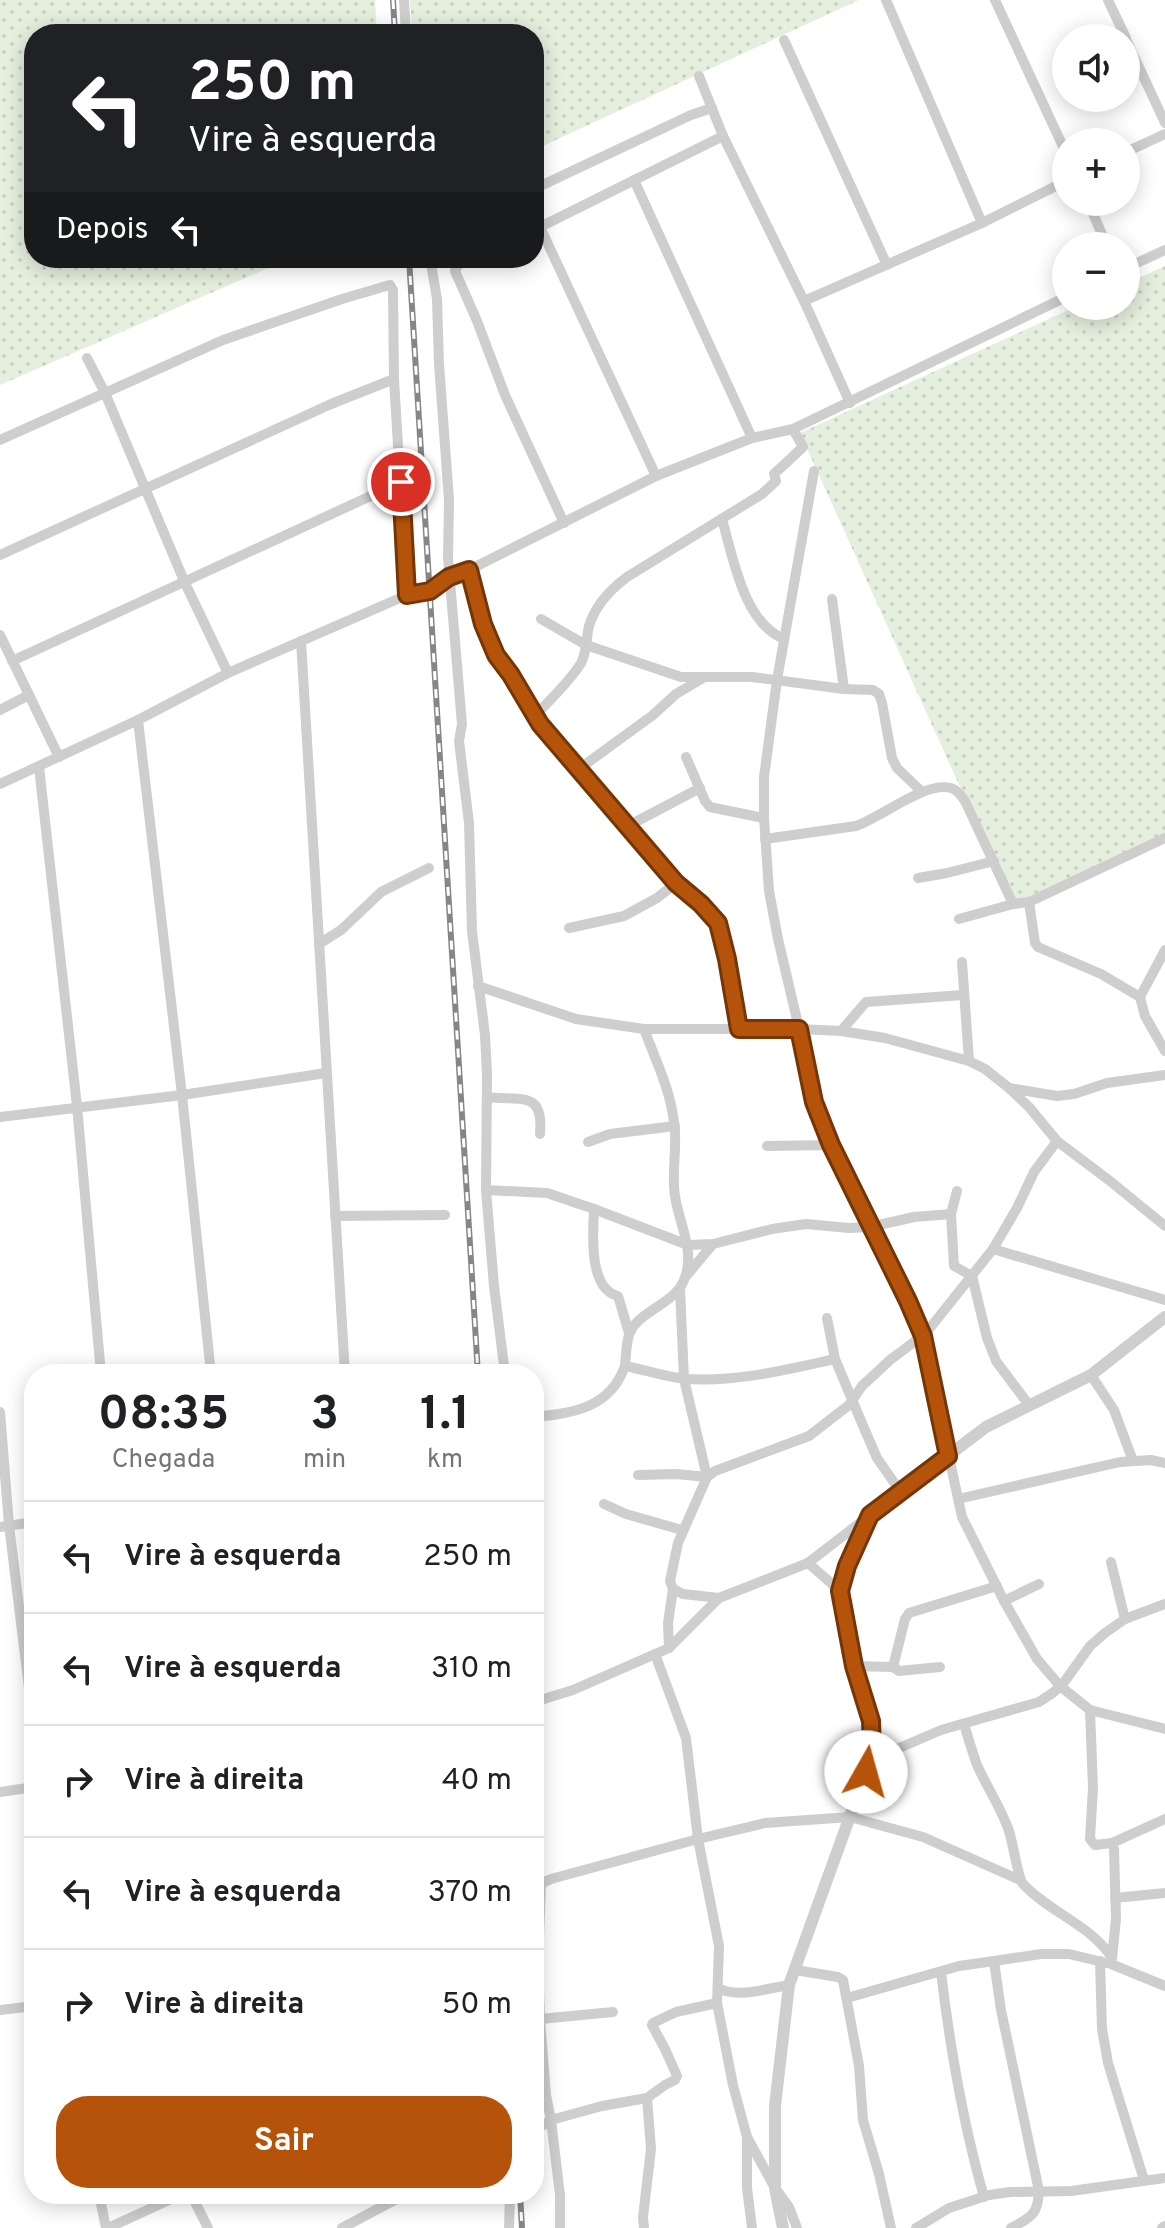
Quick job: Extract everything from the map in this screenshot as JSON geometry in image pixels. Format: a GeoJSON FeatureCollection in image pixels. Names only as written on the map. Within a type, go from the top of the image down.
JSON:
{"type":"FeatureCollection","features":[{"type":"Feature","properties":{"kind":"street"},"geometry":{"type":"LineString","coordinates":[[404,0],[405,24]]}},
{"type":"Feature","properties":{"kind":"street"},"geometry":{"type":"LineString","coordinates":[[886,0],[982,223]]}},
{"type":"Feature","properties":{"kind":"street"},"geometry":{"type":"LineString","coordinates":[[995,0],[1054,128]]}},
{"type":"Feature","properties":{"kind":"street"},"geometry":{"type":"LineString","coordinates":[[1108,0],[1119,24]]}},
{"type":"Feature","properties":{"kind":"street"},"geometry":{"type":"LineString","coordinates":[[784,40],[887,265]]}},
{"type":"Feature","properties":{"kind":"street"},"geometry":{"type":"LineString","coordinates":[[1140,69],[1165,123]]}},
{"type":"Feature","properties":{"kind":"street"},"geometry":{"type":"LineString","coordinates":[[699,76],[723,136],[850,403]]}},
{"type":"Feature","properties":{"kind":"street"},"geometry":{"type":"LineString","coordinates":[[544,184],[712,108]]}},
{"type":"Feature","properties":{"kind":"street"},"geometry":{"type":"LineString","coordinates":[[1140,146],[1165,134]]}},
{"type":"Feature","properties":{"kind":"street"},"geometry":{"type":"LineString","coordinates":[[544,225],[723,136]]}},
{"type":"Feature","properties":{"kind":"street"},"geometry":{"type":"LineString","coordinates":[[634,180],[752,438]]}},
{"type":"Feature","properties":{"kind":"street"},"geometry":{"type":"LineString","coordinates":[[804,301],[982,223],[1052,188]]}},
{"type":"Feature","properties":{"kind":"street"},"geometry":{"type":"LineString","coordinates":[[544,243],[656,476]]}},
{"type":"Feature","properties":{"kind":"street"},"geometry":{"type":"LineString","coordinates":[[1140,262],[1165,250]]}},
{"type":"Feature","properties":{"kind":"street"},"geometry":{"type":"LineString","coordinates":[[432,268],[437,299],[449,500],[449,577],[462,724],[459,741],[469,823],[472,931],[485,1035],[486,1190],[504,1364]]}},
{"type":"Feature","properties":{"kind":"street"},"geometry":{"type":"LineString","coordinates":[[456,268],[455,271],[505,395],[564,523]]}},
{"type":"Feature","properties":{"kind":"street"},"geometry":{"type":"LineString","coordinates":[[0,440],[223,340],[342,299],[391,286],[407,595]]}},
{"type":"Feature","properties":{"kind":"street"},"geometry":{"type":"LineString","coordinates":[[0,784],[138,720],[228,673],[407,595],[430,591],[449,577],[469,570],[656,476],[752,438],[793,429],[1052,304]]}},
{"type":"Feature","properties":{"kind":"street"},"geometry":{"type":"LineString","coordinates":[[87,358],[105,393],[185,583],[228,673]]}},
{"type":"Feature","properties":{"kind":"street"},"geometry":{"type":"LineString","coordinates":[[0,555],[331,404],[394,379]]}},
{"type":"Feature","properties":{"kind":"street"},"geometry":{"type":"LineString","coordinates":[[535,716],[581,662],[590,622],[611,590],[627,577],[756,499],[776,481],[774,474],[803,447],[793,429]]}},
{"type":"Feature","properties":{"kind":"street"},"geometry":{"type":"LineString","coordinates":[[814,471],[777,680],[764,777],[765,839],[771,903],[814,1102],[831,1145],[923,1336],[962,1517],[1004,1601],[1037,1659],[1060,1686],[1090,1710],[1165,1729]]}},
{"type":"Feature","properties":{"kind":"street"},"geometry":{"type":"LineString","coordinates":[[12,661],[401,482]]}},
{"type":"Feature","properties":{"kind":"street"},"geometry":{"type":"LineString","coordinates":[[722,519],[736,569],[755,615],[766,630],[784,639]]}},
{"type":"Feature","properties":{"kind":"street"},"geometry":{"type":"LineString","coordinates":[[469,570],[483,624],[496,655],[535,716],[676,883],[718,923],[739,1029]]}},
{"type":"Feature","properties":{"kind":"street"},"geometry":{"type":"LineString","coordinates":[[832,599],[844,689]]}},
{"type":"Feature","properties":{"kind":"street"},"geometry":{"type":"LineString","coordinates":[[541,619],[586,645],[681,677],[752,677],[873,690],[879,694],[892,758],[897,768],[921,791]]}},
{"type":"Feature","properties":{"kind":"street"},"geometry":{"type":"LineString","coordinates":[[0,635],[59,757]]}},
{"type":"Feature","properties":{"kind":"street"},"geometry":{"type":"LineString","coordinates":[[301,641],[344,1364]]}},
{"type":"Feature","properties":{"kind":"street"},"geometry":{"type":"LineString","coordinates":[[579,769],[653,715],[676,694],[704,677]]}},
{"type":"Feature","properties":{"kind":"street"},"geometry":{"type":"LineString","coordinates":[[0,710],[29,695]]}},
{"type":"Feature","properties":{"kind":"street"},"geometry":{"type":"LineString","coordinates":[[138,720],[210,1364]]}},
{"type":"Feature","properties":{"kind":"street"},"geometry":{"type":"LineString","coordinates":[[686,757],[710,807],[764,818]]}},
{"type":"Feature","properties":{"kind":"street"},"geometry":{"type":"LineString","coordinates":[[39,767],[77,1106],[100,1364]]}},
{"type":"Feature","properties":{"kind":"street"},"geometry":{"type":"LineString","coordinates":[[765,839],[856,826],[921,791],[936,787],[952,788],[959,792],[1013,904]]}},
{"type":"Feature","properties":{"kind":"street"},"geometry":{"type":"LineString","coordinates":[[628,826],[700,788]]}},
{"type":"Feature","properties":{"kind":"street"},"geometry":{"type":"LineString","coordinates":[[959,919],[1029,902],[1165,839]]}},
{"type":"Feature","properties":{"kind":"street"},"geometry":{"type":"LineString","coordinates":[[918,878],[994,861]]}},
{"type":"Feature","properties":{"kind":"street"},"geometry":{"type":"LineString","coordinates":[[319,944],[341,930],[381,892],[429,868]]}},
{"type":"Feature","properties":{"kind":"street"},"geometry":{"type":"LineString","coordinates":[[569,928],[624,916],[657,898],[676,883]]}},
{"type":"Feature","properties":{"kind":"street"},"geometry":{"type":"LineString","coordinates":[[1029,902],[1038,947],[1101,974],[1140,997]]}},
{"type":"Feature","properties":{"kind":"street"},"geometry":{"type":"LineString","coordinates":[[1165,950],[1140,997],[1145,1016],[1165,1051]]}},
{"type":"Feature","properties":{"kind":"street"},"geometry":{"type":"LineString","coordinates":[[962,962],[969,1061]]}},
{"type":"Feature","properties":{"kind":"street"},"geometry":{"type":"LineString","coordinates":[[478,986],[576,1019],[644,1029],[841,1031],[885,1038],[969,1061],[1009,1088],[1057,1141],[1165,1226]]}},
{"type":"Feature","properties":{"kind":"street"},"geometry":{"type":"LineString","coordinates":[[841,1031],[866,1002],[963,995]]}},
{"type":"Feature","properties":{"kind":"street"},"geometry":{"type":"LineString","coordinates":[[644,1029],[669,1091],[675,1126],[674,1194],[688,1245],[686,1277]]}},
{"type":"Feature","properties":{"kind":"street"},"geometry":{"type":"LineString","coordinates":[[0,1117],[182,1095],[326,1073]]}},
{"type":"Feature","properties":{"kind":"street"},"geometry":{"type":"LineString","coordinates":[[1009,1088],[1057,1096],[1107,1083],[1165,1075]]}},
{"type":"Feature","properties":{"kind":"street"},"geometry":{"type":"LineString","coordinates":[[487,1097],[523,1099],[534,1103],[540,1109],[540,1134]]}},
{"type":"Feature","properties":{"kind":"street"},"geometry":{"type":"LineString","coordinates":[[588,1142],[610,1134],[675,1126]]}},
{"type":"Feature","properties":{"kind":"street"},"geometry":{"type":"LineString","coordinates":[[669,1648],[668,1623],[673,1589],[670,1581],[682,1530],[707,1477],[715,1471],[809,1436],[853,1401],[862,1386],[890,1360],[923,1336],[993,1249],[1034,1172],[1057,1141]]}},
{"type":"Feature","properties":{"kind":"street"},"geometry":{"type":"LineString","coordinates":[[767,1146],[831,1145]]}},
{"type":"Feature","properties":{"kind":"street"},"geometry":{"type":"LineString","coordinates":[[486,1190],[547,1193],[688,1245],[713,1244],[806,1224],[870,1227],[914,1217],[951,1214]]}},
{"type":"Feature","properties":{"kind":"street"},"geometry":{"type":"LineString","coordinates":[[957,1191],[951,1214],[954,1266],[972,1276],[987,1338],[996,1361],[1029,1405]]}},
{"type":"Feature","properties":{"kind":"street"},"geometry":{"type":"LineString","coordinates":[[544,1416],[574,1411],[597,1402],[612,1391],[625,1366],[629,1333],[618,1296],[605,1290],[599,1278],[593,1236],[594,1209]]}},
{"type":"Feature","properties":{"kind":"street"},"geometry":{"type":"LineString","coordinates":[[335,1216],[445,1215]]}},
{"type":"Feature","properties":{"kind":"street"},"geometry":{"type":"LineString","coordinates":[[629,1333],[640,1320],[680,1289],[713,1244]]}},
{"type":"Feature","properties":{"kind":"street"},"geometry":{"type":"LineString","coordinates":[[993,1249],[1165,1300]]}},
{"type":"Feature","properties":{"kind":"street"},"geometry":{"type":"LineString","coordinates":[[680,1289],[684,1379],[707,1477]]}},
{"type":"Feature","properties":{"kind":"street"},"geometry":{"type":"LineString","coordinates":[[544,1699],[573,1690],[669,1648],[719,1598],[808,1563],[986,1427],[1091,1375],[1165,1317]]}},
{"type":"Feature","properties":{"kind":"street"},"geometry":{"type":"LineString","coordinates":[[827,1318],[835,1359],[877,1458],[900,1491]]}},
{"type":"Feature","properties":{"kind":"street"},"geometry":{"type":"LineString","coordinates":[[625,1366],[684,1379],[720,1379],[759,1376],[835,1359]]}},
{"type":"Feature","properties":{"kind":"street"},"geometry":{"type":"LineString","coordinates":[[1091,1375],[1114,1410],[1133,1461]]}},
{"type":"Feature","properties":{"kind":"street"},"geometry":{"type":"LineString","coordinates":[[0,1412],[4,1526],[24,1661]]}},
{"type":"Feature","properties":{"kind":"street"},"geometry":{"type":"LineString","coordinates":[[958,1499],[1106,1465],[1151,1460],[1165,1463]]}},
{"type":"Feature","properties":{"kind":"street"},"geometry":{"type":"LineString","coordinates":[[638,1475],[707,1477]]}},
{"type":"Feature","properties":{"kind":"street"},"geometry":{"type":"LineString","coordinates":[[604,1504],[626,1514],[682,1530]]}},
{"type":"Feature","properties":{"kind":"street"},"geometry":{"type":"LineString","coordinates":[[783,2228],[775,2188],[775,2106],[789,1985],[872,1748],[871,1721],[854,1666],[840,1591],[847,1566],[870,1515]]}},
{"type":"Feature","properties":{"kind":"street"},"geometry":{"type":"LineString","coordinates":[[4,1526],[24,1523]]}},
{"type":"Feature","properties":{"kind":"street"},"geometry":{"type":"LineString","coordinates":[[1111,1562],[1125,1619]]}},
{"type":"Feature","properties":{"kind":"street"},"geometry":{"type":"LineString","coordinates":[[808,1563],[840,1591]]}},
{"type":"Feature","properties":{"kind":"street"},"geometry":{"type":"LineString","coordinates":[[1004,1601],[1039,1584]]}},
{"type":"Feature","properties":{"kind":"street"},"geometry":{"type":"LineString","coordinates":[[893,1667],[909,1613],[997,1586]]}},
{"type":"Feature","properties":{"kind":"street"},"geometry":{"type":"LineString","coordinates":[[673,1589],[683,1594],[719,1598]]}},
{"type":"Feature","properties":{"kind":"street"},"geometry":{"type":"LineString","coordinates":[[869,1761],[941,1730],[1039,1702],[1060,1686],[1090,1646],[1105,1633],[1125,1619],[1165,1604]]}},
{"type":"Feature","properties":{"kind":"street"},"geometry":{"type":"LineString","coordinates":[[655,1654],[686,1738],[698,1839],[719,1946],[717,2003],[733,2085],[747,2137],[789,2207],[797,2228]]}},
{"type":"Feature","properties":{"kind":"street"},"geometry":{"type":"LineString","coordinates":[[854,1666],[893,1667],[899,1671],[940,1667]]}},
{"type":"Feature","properties":{"kind":"street"},"geometry":{"type":"LineString","coordinates":[[1090,1710],[1093,1788],[1090,1839],[1095,1845],[1112,1843],[1165,1819]]}},
{"type":"Feature","properties":{"kind":"street"},"geometry":{"type":"LineString","coordinates":[[964,1724],[977,1764],[1009,1829],[1020,1880]]}},
{"type":"Feature","properties":{"kind":"street"},"geometry":{"type":"LineString","coordinates":[[0,1792],[24,1788]]}},
{"type":"Feature","properties":{"kind":"street"},"geometry":{"type":"LineString","coordinates":[[544,1883],[765,1823],[850,1817],[923,1837],[1020,1880],[1036,1896],[1085,1928],[1105,1947],[1108,1961]]}},
{"type":"Feature","properties":{"kind":"street"},"geometry":{"type":"LineString","coordinates":[[1112,1843],[1116,1919],[1108,1961],[1102,2029],[1108,2063],[1144,2180]]}},
{"type":"Feature","properties":{"kind":"street"},"geometry":{"type":"LineString","coordinates":[[1115,1898],[1165,1893]]}},
{"type":"Feature","properties":{"kind":"street"},"geometry":{"type":"LineString","coordinates":[[847,1998],[959,1966],[1041,1954],[1069,1954],[1108,1961],[1165,1986]]}},
{"type":"Feature","properties":{"kind":"street"},"geometry":{"type":"LineString","coordinates":[[994,1961],[1001,2010],[1039,2191],[1038,2206],[1032,2215],[1011,2228]]}},
{"type":"Feature","properties":{"kind":"street"},"geometry":{"type":"LineString","coordinates":[[795,1970],[841,1978],[859,2066],[863,2120],[891,2228]]}},
{"type":"Feature","properties":{"kind":"street"},"geometry":{"type":"LineString","coordinates":[[941,1972],[965,2122],[984,2197]]}},
{"type":"Feature","properties":{"kind":"street"},"geometry":{"type":"LineString","coordinates":[[718,1988],[741,1992],[789,1985]]}},
{"type":"Feature","properties":{"kind":"street"},"geometry":{"type":"LineString","coordinates":[[544,2125],[602,2106],[647,2098],[675,2080],[677,2076],[653,2029],[653,2023],[676,2012],[717,2003]]}},
{"type":"Feature","properties":{"kind":"street"},"geometry":{"type":"LineString","coordinates":[[0,2010],[24,2007]]}},
{"type":"Feature","properties":{"kind":"street"},"geometry":{"type":"LineString","coordinates":[[544,2019],[613,2012]]}},
{"type":"Feature","properties":{"kind":"street"},"geometry":{"type":"LineString","coordinates":[[544,2070],[560,2195],[560,2228]]}},
{"type":"Feature","properties":{"kind":"street"},"geometry":{"type":"LineString","coordinates":[[644,2228],[651,2149],[647,2098]]}},
{"type":"Feature","properties":{"kind":"street"},"geometry":{"type":"LineString","coordinates":[[747,2137],[747,2188],[752,2228]]}},
{"type":"Feature","properties":{"kind":"street"},"geometry":{"type":"LineString","coordinates":[[916,2228],[949,2208],[984,2197],[1010,2192],[1071,2191],[1165,2178]]}},
{"type":"Feature","properties":{"kind":"street"},"geometry":{"type":"LineString","coordinates":[[101,2204],[107,2228],[160,2204]]}},
{"type":"Feature","properties":{"kind":"street"},"geometry":{"type":"LineString","coordinates":[[196,2204],[208,2228]]}},
{"type":"Feature","properties":{"kind":"street"},"geometry":{"type":"LineString","coordinates":[[342,2228],[384,2204]]}},
{"type":"Feature","properties":{"kind":"street"},"geometry":{"type":"LineString","coordinates":[[509,2228],[510,2204]]}},
{"type":"Feature","properties":{"kind":"green space"},"geometry":{"type":"Polygon","coordinates":[[[0,0],[375,0],[376,24],[24,24],[24,268],[268,268],[0,385],[0,0]]]}},
{"type":"Feature","properties":{"kind":"green space"},"geometry":{"type":"Polygon","coordinates":[[[410,0],[859,0],[544,145],[544,24],[411,24],[410,0]]]}},
{"type":"Feature","properties":{"kind":"green space"},"geometry":{"type":"Polygon","coordinates":[[[1165,266],[1165,834],[1013,904],[800,433],[1052,317],[1052,320],[1140,320],[1140,278],[1165,266]]]}},
{"type":"Feature","properties":{"kind":"railway"},"geometry":{"type":"LineString","coordinates":[[393,0],[394,24]]}},
{"type":"Feature","properties":{"kind":"railway"},"geometry":{"type":"LineString","coordinates":[[410,268],[477,1364]]}},
{"type":"Feature","properties":{"kind":"railway"},"geometry":{"type":"LineString","coordinates":[[521,2204],[522,2228]]}},
{"type":"Feature","properties":{"kind":"route"},"geometry":{"type":"LineString","coordinates":[[401,482],[407,595],[430,591],[449,577],[469,570],[483,624],[496,655],[540,724],[676,883],[718,923],[739,1029],[799,1029],[814,1102],[831,1145],[923,1336],[948,1456],[870,1515],[847,1566],[840,1591],[854,1666],[871,1721],[872,1748],[866,1772]]}}]}
